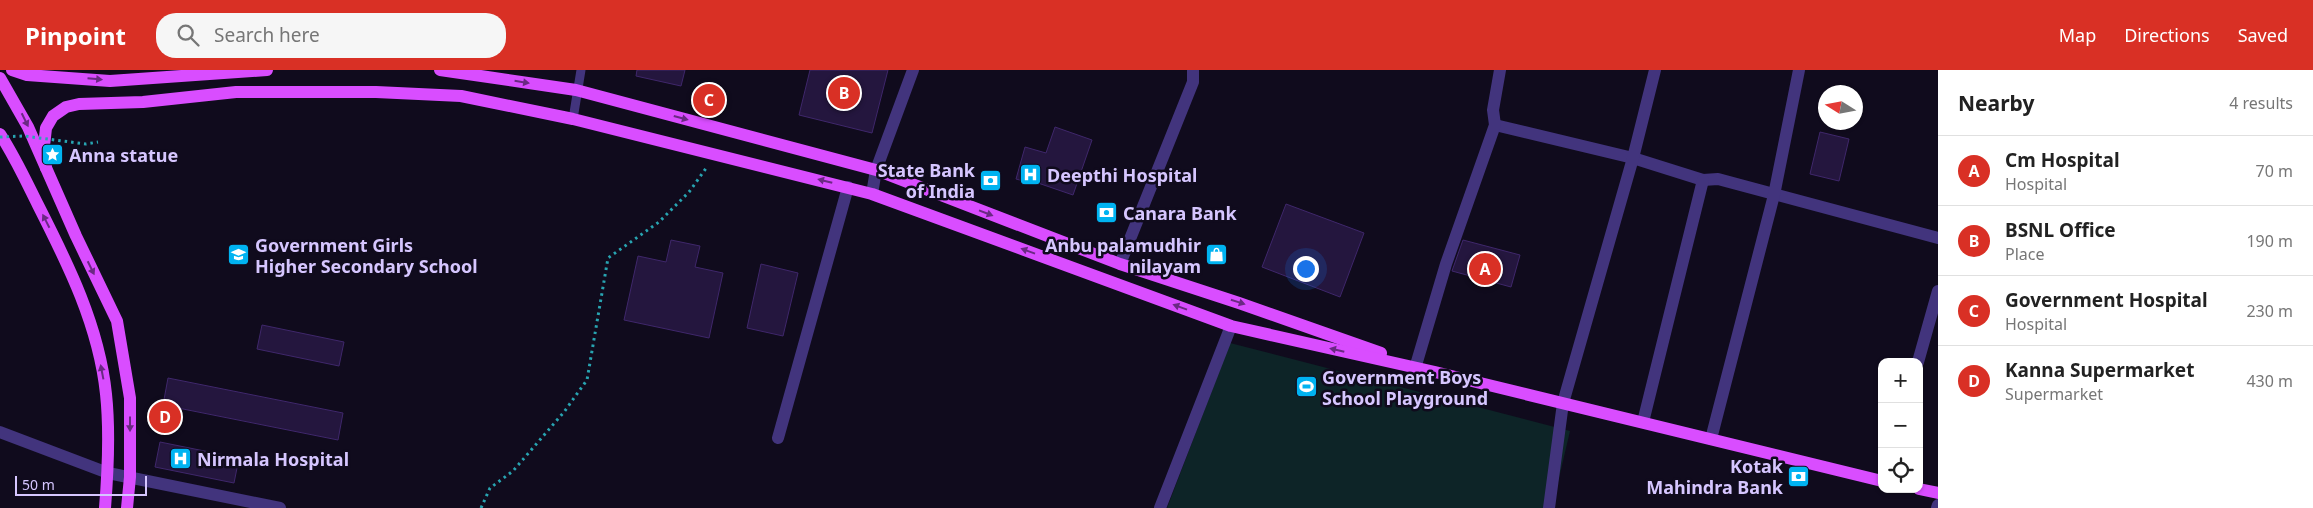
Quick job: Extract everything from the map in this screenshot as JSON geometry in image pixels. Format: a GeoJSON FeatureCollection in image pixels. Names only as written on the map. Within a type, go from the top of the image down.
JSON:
{"type":"FeatureCollection","features":[{"type":"Feature","properties":{"kind":"main road"},"geometry":{"type":"LineString","coordinates":[[12,70],[27,75],[110,81],[268,70]]}},
{"type":"Feature","properties":{"kind":"main road"},"geometry":{"type":"LineString","coordinates":[[440,70],[576,90],[876,170],[1120,264],[1239,302],[1435,372]]}},
{"type":"Feature","properties":{"kind":"main road"},"geometry":{"type":"LineString","coordinates":[[0,78],[19,108],[117,321],[130,398],[130,478],[127,508]]}},
{"type":"Feature","properties":{"kind":"main road"},"geometry":{"type":"LineString","coordinates":[[46,168],[44,146],[46,128],[53,116],[66,107],[79,104],[143,102],[236,92],[376,92],[461,96],[573,119],[872,194],[1231,326],[1435,372],[1878,480]]}},
{"type":"Feature","properties":{"kind":"main road"},"geometry":{"type":"LineString","coordinates":[[0,135],[10,149],[55,237],[92,323],[106,393],[108,473],[105,508]]}},
{"type":"Feature","properties":{"kind":"main road"},"geometry":{"type":"LineString","coordinates":[[1923,490],[1938,493]]}},
{"type":"Feature","properties":{"kind":"street"},"geometry":{"type":"LineString","coordinates":[[872,194],[876,170],[912,70]]}},
{"type":"Feature","properties":{"kind":"street"},"geometry":{"type":"LineString","coordinates":[[1120,264],[1193,82],[1193,70]]}},
{"type":"Feature","properties":{"kind":"street"},"geometry":{"type":"LineString","coordinates":[[1416,365],[1446,264],[1495,125],[1493,110],[1500,70]]}},
{"type":"Feature","properties":{"kind":"street"},"geometry":{"type":"LineString","coordinates":[[1549,508],[1563,403],[1633,158],[1656,70]]}},
{"type":"Feature","properties":{"kind":"street"},"geometry":{"type":"LineString","coordinates":[[1710,439],[1774,195],[1799,70]]}},
{"type":"Feature","properties":{"kind":"street"},"geometry":{"type":"LineString","coordinates":[[1495,125],[1633,158],[1703,180],[1718,179],[1938,238]]}},
{"type":"Feature","properties":{"kind":"street"},"geometry":{"type":"LineString","coordinates":[[1643,422],[1703,180]]}},
{"type":"Feature","properties":{"kind":"street"},"geometry":{"type":"LineString","coordinates":[[778,438],[848,187]]}},
{"type":"Feature","properties":{"kind":"street"},"geometry":{"type":"LineString","coordinates":[[1919,358],[1938,291]]}},
{"type":"Feature","properties":{"kind":"street"},"geometry":{"type":"LineString","coordinates":[[1160,508],[1231,326]]}},
{"type":"Feature","properties":{"kind":"street"},"geometry":{"type":"LineString","coordinates":[[0,432],[108,473],[241,504],[280,508]]}},
{"type":"Feature","properties":{"kind":"lane"},"geometry":{"type":"LineString","coordinates":[[573,119],[576,90],[581,70]]}},
{"type":"Feature","properties":{"kind":"path"},"geometry":{"type":"LineString","coordinates":[[0,135],[24,136],[86,144],[98,142]]}},
{"type":"Feature","properties":{"kind":"path"},"geometry":{"type":"LineString","coordinates":[[481,508],[490,488],[514,471],[564,412],[587,380],[608,258],[659,222],[689,192],[716,154]]}},
{"type":"Feature","properties":{"kind":"green space","name":"Government Boys School Playground"},"geometry":{"type":"Polygon","coordinates":[[[1230,343],[1570,431],[1552,508],[1167,508],[1230,343]]]}},
{"type":"Feature","properties":{"kind":"building"},"geometry":{"type":"Polygon","coordinates":[[[637,70],[685,70],[681,86],[636,76],[637,70]]]}},
{"type":"Feature","properties":{"kind":"building"},"geometry":{"type":"Polygon","coordinates":[[[810,70],[888,70],[872,133],[799,115],[810,70]]]}},
{"type":"Feature","properties":{"kind":"building"},"geometry":{"type":"Polygon","coordinates":[[[1055,127],[1092,140],[1073,195],[1035,182],[1034,184],[1016,179],[1025,147],[1046,153],[1055,127]]]}},
{"type":"Feature","properties":{"kind":"building"},"geometry":{"type":"Polygon","coordinates":[[[1820,132],[1849,139],[1839,181],[1810,174],[1820,132]]]}},
{"type":"Feature","properties":{"kind":"building"},"geometry":{"type":"Polygon","coordinates":[[[1286,204],[1364,233],[1340,297],[1262,267],[1286,204]]]}},
{"type":"Feature","properties":{"kind":"building"},"geometry":{"type":"Polygon","coordinates":[[[671,240],[700,246],[695,267],[723,273],[709,338],[624,320],[638,256],[666,262],[671,240]]]}},
{"type":"Feature","properties":{"kind":"building"},"geometry":{"type":"Polygon","coordinates":[[[1463,240],[1520,255],[1511,287],[1452,271],[1463,240]]]}},
{"type":"Feature","properties":{"kind":"building"},"geometry":{"type":"Polygon","coordinates":[[[761,264],[798,273],[783,336],[747,328],[761,264]]]}},
{"type":"Feature","properties":{"kind":"building"},"geometry":{"type":"Polygon","coordinates":[[[262,325],[344,342],[339,366],[257,349],[262,325]]]}},
{"type":"Feature","properties":{"kind":"building"},"geometry":{"type":"Polygon","coordinates":[[[168,378],[343,413],[338,440],[163,405],[168,378]]]}},
{"type":"Feature","properties":{"kind":"building"},"geometry":{"type":"Polygon","coordinates":[[[160,442],[239,458],[234,483],[155,467],[160,442]]]}},
{"type":"Feature","properties":{"kind":"place","name":"BSNL Office"},"geometry":{"type":"Point","coordinates":[844,93]}},
{"type":"Feature","properties":{"kind":"place","name":"Government Hospital"},"geometry":{"type":"Point","coordinates":[709,100]}},
{"type":"Feature","properties":{"kind":"place","name":"Anna statue"},"geometry":{"type":"Point","coordinates":[53,155]}},
{"type":"Feature","properties":{"kind":"place","name":"Deepthi Hospital"},"geometry":{"type":"Point","coordinates":[1031,175]}},
{"type":"Feature","properties":{"kind":"place","name":"State Bank of India"},"geometry":{"type":"Point","coordinates":[991,180]}},
{"type":"Feature","properties":{"kind":"place","name":"Canara Bank"},"geometry":{"type":"Point","coordinates":[1107,213]}},
{"type":"Feature","properties":{"kind":"place","name":"Government Girls Higher Secondary School"},"geometry":{"type":"Point","coordinates":[239,255]}},
{"type":"Feature","properties":{"kind":"place","name":"Anbu palamudhir nilayam"},"geometry":{"type":"Point","coordinates":[1217,255]}},
{"type":"Feature","properties":{"kind":"place","name":"Cm Hospital"},"geometry":{"type":"Point","coordinates":[1485,269]}},
{"type":"Feature","properties":{"kind":"place","name":"Government Boys School Playground"},"geometry":{"type":"Point","coordinates":[1306,387]}},
{"type":"Feature","properties":{"kind":"place","name":"Kanna Supermarket"},"geometry":{"type":"Point","coordinates":[165,417]}},
{"type":"Feature","properties":{"kind":"place","name":"Nirmala Hospital"},"geometry":{"type":"Point","coordinates":[181,459]}},
{"type":"Feature","properties":{"kind":"place","name":"Kotak Mahindra Bank"},"geometry":{"type":"Point","coordinates":[1799,476]}}]}
